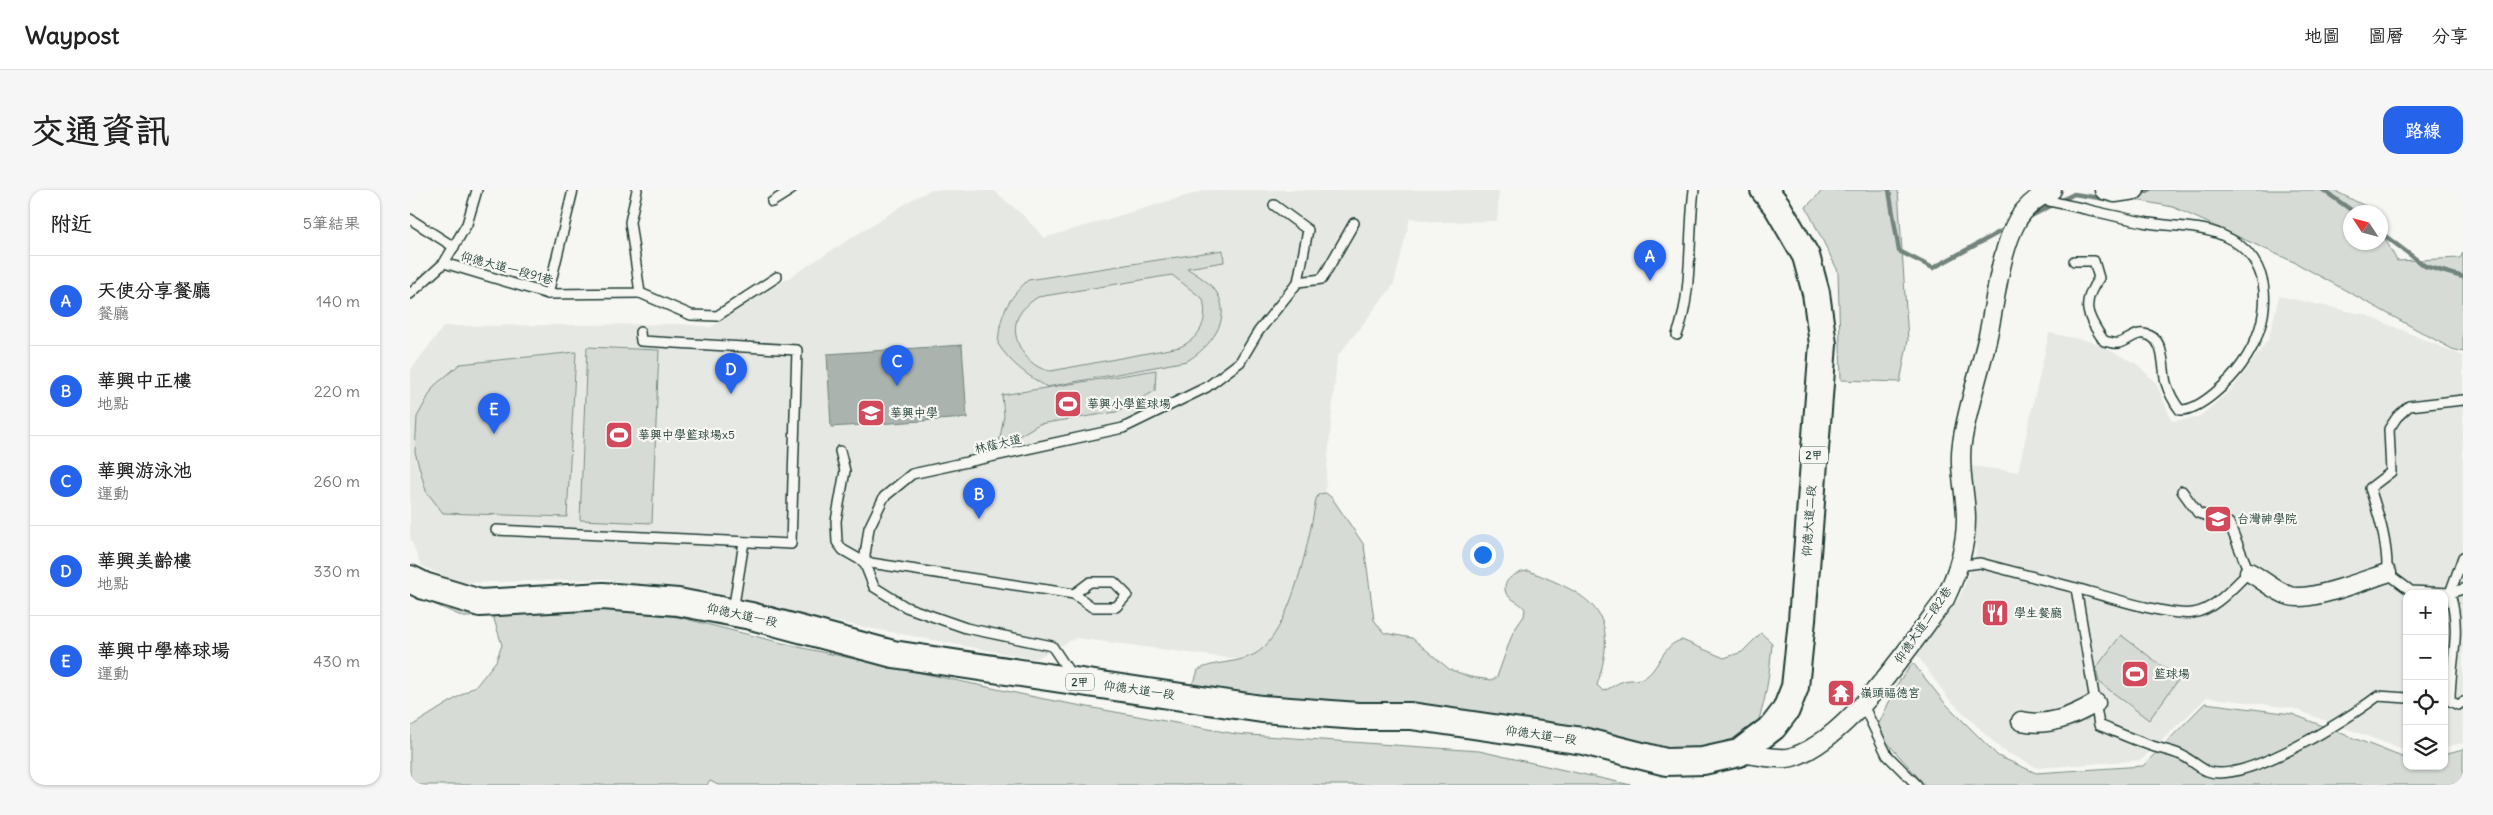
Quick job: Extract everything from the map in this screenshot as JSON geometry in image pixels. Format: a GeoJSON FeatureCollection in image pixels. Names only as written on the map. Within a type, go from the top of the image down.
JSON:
{"type":"FeatureCollection","features":[{"type":"Feature","properties":{"kind":"main road","name":"仰德大道二段"},"geometry":{"type":"LineString","coordinates":[[1739,753],[1770,730],[1780,719],[1792,698],[1796,680],[1823,344],[1816,293],[1806,256],[1777,206],[1764,190]]}},
{"type":"Feature","properties":{"kind":"main road","name":"仰德大道一段"},"geometry":{"type":"LineString","coordinates":[[415,578],[480,603],[603,596],[678,602],[732,612],[894,654],[1262,709],[1358,716],[1411,716],[1583,741],[1666,762],[1703,761],[1739,753]]}},
{"type":"Feature","properties":{"kind":"street"},"geometry":{"type":"LineString","coordinates":[[2038,194],[2052,190]]}},
{"type":"Feature","properties":{"kind":"street"},"geometry":{"type":"LineString","coordinates":[[2104,190],[2115,193],[2135,190]]}},
{"type":"Feature","properties":{"kind":"street","name":"仰德大道二段2巷"},"geometry":{"type":"LineString","coordinates":[[1739,753],[1792,758],[1823,741],[1863,706],[1944,599],[1964,547],[1966,518],[1961,470],[1962,443],[2006,247],[2019,218],[2038,194]]}},
{"type":"Feature","properties":{"kind":"street"},"geometry":{"type":"LineString","coordinates":[[2249,572],[2289,596],[2302,596],[2336,590],[2387,573]]}},
{"type":"Feature","properties":{"kind":"street"},"geometry":{"type":"LineString","coordinates":[[2021,721],[2034,724],[2070,718],[2096,703]]}},
{"type":"Feature","properties":{"kind":"lane","name":"仰德大道一段91巷"},"geometry":{"type":"LineString","coordinates":[[410,294],[444,263],[467,224],[477,190]]}},
{"type":"Feature","properties":{"kind":"lane"},"geometry":{"type":"LineString","coordinates":[[548,294],[573,190]]}},
{"type":"Feature","properties":{"kind":"lane"},"geometry":{"type":"LineString","coordinates":[[637,190],[630,222],[640,293],[692,314],[717,316],[778,277]]}},
{"type":"Feature","properties":{"kind":"lane"},"geometry":{"type":"LineString","coordinates":[[772,202],[791,190]]}},
{"type":"Feature","properties":{"kind":"lane"},"geometry":{"type":"LineString","coordinates":[[1677,335],[1685,314],[1694,190]]}},
{"type":"Feature","properties":{"kind":"lane"},"geometry":{"type":"LineString","coordinates":[[2038,194],[2144,222],[2195,228],[2222,236],[2254,259],[2266,297],[2259,332],[2252,350],[2239,368],[2202,403],[2194,409],[2180,410],[2166,382],[2160,349],[2156,340],[2147,334],[2139,333],[2118,343],[2104,341],[2096,329],[2087,307],[2088,293],[2099,278],[2094,261],[2074,261]]}},
{"type":"Feature","properties":{"kind":"lane","name":"林蔭大道"},"geometry":{"type":"LineString","coordinates":[[864,562],[869,528],[884,497],[912,474],[1122,428],[1207,387],[1240,362],[1258,332],[1298,282],[1308,230],[1274,204]]}},
{"type":"Feature","properties":{"kind":"lane"},"geometry":{"type":"LineString","coordinates":[[410,219],[454,247]]}},
{"type":"Feature","properties":{"kind":"lane"},"geometry":{"type":"LineString","coordinates":[[1298,282],[1322,278],[1354,223]]}},
{"type":"Feature","properties":{"kind":"lane","name":"仰德大道一段91巷"},"geometry":{"type":"LineString","coordinates":[[444,263],[548,294],[640,293]]}},
{"type":"Feature","properties":{"kind":"lane"},"geometry":{"type":"LineString","coordinates":[[496,530],[791,544],[797,350],[641,341],[640,332]]}},
{"type":"Feature","properties":{"kind":"lane"},"geometry":{"type":"LineString","coordinates":[[2463,400],[2410,406],[2397,417],[2389,429],[2391,472],[2370,488],[2385,536],[2387,573],[2411,591],[2450,593],[2463,589]]}},
{"type":"Feature","properties":{"kind":"lane"},"geometry":{"type":"LineString","coordinates":[[840,451],[845,471],[836,521],[837,542],[844,550],[864,562],[1074,594],[1092,607],[1116,607],[1128,595],[1114,582],[1090,582],[1074,594]]}},
{"type":"Feature","properties":{"kind":"lane"},"geometry":{"type":"LineString","coordinates":[[1958,566],[1980,563],[2168,611],[2194,613],[2214,604],[2249,572],[2229,523],[2198,513],[2182,491]]}},
{"type":"Feature","properties":{"kind":"lane"},"geometry":{"type":"LineString","coordinates":[[732,612],[744,542]]}},
{"type":"Feature","properties":{"kind":"lane"},"geometry":{"type":"LineString","coordinates":[[2463,557],[2450,593],[2456,614],[2457,640],[2450,684],[2450,701],[2458,705],[2463,702]]}},
{"type":"Feature","properties":{"kind":"lane"},"geometry":{"type":"LineString","coordinates":[[864,562],[874,587],[906,607],[966,628],[1052,646],[1076,682]]}},
{"type":"Feature","properties":{"kind":"lane"},"geometry":{"type":"LineString","coordinates":[[2076,588],[2099,725],[2150,746],[2181,755],[2208,771],[2226,773],[2293,750],[2359,711],[2378,696],[2403,698]]}},
{"type":"Feature","properties":{"kind":"lane"},"geometry":{"type":"LineString","coordinates":[[1863,706],[1887,755],[1917,785]]}},
{"type":"Feature","properties":{"kind":"shaded area","name":"華興中學"},"geometry":{"type":"Polygon","coordinates":[[[931,190],[993,190],[1024,216],[1044,238],[1206,190],[1499,190],[1497,221],[1436,222],[1410,218],[1394,284],[1337,357],[1319,558],[1274,664],[1076,638],[1035,659],[607,579],[458,583],[421,565],[410,538],[410,371],[444,326],[680,324],[711,327],[913,199],[931,190]]]}},
{"type":"Feature","properties":{"kind":"shaded area"},"geometry":{"type":"Polygon","coordinates":[[[1823,190],[1898,190],[1908,340],[1900,382],[1841,380],[1838,271],[1806,207],[1823,190]]]}},
{"type":"Feature","properties":{"kind":"shaded area"},"geometry":{"type":"Polygon","coordinates":[[[2114,190],[2333,190],[2363,205],[2343,205],[2343,250],[2388,250],[2388,244],[2397,261],[2460,258],[2463,253],[2463,352],[2452,349],[2296,263],[2173,207],[2104,194],[2114,190]]]}},
{"type":"Feature","properties":{"kind":"shaded area"},"geometry":{"type":"Polygon","coordinates":[[[1223,250],[1224,262],[1187,268],[1211,285],[1221,303],[1220,323],[1216,332],[1203,349],[1187,361],[1047,387],[1020,368],[998,344],[1000,325],[1009,302],[1028,280],[1223,250]],[[1172,275],[1038,297],[1026,306],[1018,317],[1016,334],[1018,343],[1028,359],[1035,365],[1051,371],[1180,347],[1193,338],[1201,327],[1204,314],[1203,299],[1172,275]]]}},
{"type":"Feature","properties":{"kind":"shaded area","name":"台灣神學院"},"geometry":{"type":"Polygon","coordinates":[[[2279,296],[2366,315],[2463,356],[2463,743],[2448,746],[2448,590],[2403,590],[2403,750],[2292,708],[2207,697],[2141,760],[2038,768],[2002,750],[1947,697],[1917,655],[1961,595],[1976,554],[1969,485],[1970,466],[2018,472],[2049,333],[2093,342],[2137,364],[2156,383],[2172,421],[2198,418],[2234,387],[2269,338],[2279,296]]]}},
{"type":"Feature","properties":{"kind":"shaded area"},"geometry":{"type":"Polygon","coordinates":[[[962,345],[967,418],[831,427],[827,354],[962,345]]]}},
{"type":"Feature","properties":{"kind":"shaded area","name":"華興中學籃球場x5"},"geometry":{"type":"Polygon","coordinates":[[[587,347],[659,350],[652,523],[580,520],[587,347]]]}},
{"type":"Feature","properties":{"kind":"shaded area"},"geometry":{"type":"Polygon","coordinates":[[[576,352],[567,517],[443,513],[426,491],[415,452],[417,417],[434,386],[460,364],[576,352]]]}},
{"type":"Feature","properties":{"kind":"shaded area","name":"華興小學籃球場"},"geometry":{"type":"Polygon","coordinates":[[[1156,370],[1155,391],[1116,412],[1039,424],[1014,439],[999,443],[1004,416],[1002,395],[1156,370]]]}},
{"type":"Feature","properties":{"kind":"shaded area"},"geometry":{"type":"Polygon","coordinates":[[[1326,493],[1332,498],[1364,545],[1374,620],[1384,633],[1412,638],[1449,669],[1470,677],[1492,680],[1497,677],[1513,632],[1524,616],[1525,609],[1506,593],[1506,584],[1516,574],[1529,571],[1570,589],[1585,599],[1596,610],[1603,623],[1605,639],[1604,660],[1597,685],[1603,691],[1621,682],[1642,679],[1647,676],[1670,646],[1676,642],[1682,640],[1724,658],[1742,652],[1761,633],[1772,643],[1765,696],[1757,724],[1744,741],[1685,759],[1175,685],[1190,685],[1195,680],[1198,670],[1211,665],[1246,658],[1266,645],[1278,629],[1296,585],[1309,537],[1316,499],[1319,494],[1326,493]]]}},
{"type":"Feature","properties":{"kind":"shaded area"},"geometry":{"type":"Polygon","coordinates":[[[410,591],[564,604],[678,617],[798,647],[1044,699],[1236,734],[1479,751],[1631,785],[718,785],[710,781],[707,785],[410,785],[410,727],[477,685],[496,661],[502,645],[493,616],[464,617],[410,594],[410,591]]]}},
{"type":"Feature","properties":{"kind":"shaded area","name":"籃球場"},"geometry":{"type":"Polygon","coordinates":[[[2121,635],[2179,679],[2149,720],[2099,682],[2096,668],[2121,635]]]}},
{"type":"Feature","properties":{"kind":"shaded area"},"geometry":{"type":"Polygon","coordinates":[[[1913,663],[1944,702],[1998,756],[2036,773],[2143,766],[2205,703],[2292,714],[2403,757],[2403,770],[2448,770],[2448,753],[2463,749],[2463,785],[1925,785],[1876,730],[1898,683],[1913,663]]]}},
{"type":"Feature","properties":{"kind":"waterway"},"geometry":{"type":"LineString","coordinates":[[1889,190],[1899,251],[1933,268],[2007,228]]}},
{"type":"Feature","properties":{"kind":"waterway"},"geometry":{"type":"LineString","coordinates":[[2140,194],[2149,190]]}},
{"type":"Feature","properties":{"kind":"waterway"},"geometry":{"type":"LineString","coordinates":[[2323,190],[2344,205]]}},
{"type":"Feature","properties":{"kind":"waterway"},"geometry":{"type":"LineString","coordinates":[[2027,218],[2074,194],[2106,199]]}},
{"type":"Feature","properties":{"kind":"waterway"},"geometry":{"type":"LineString","coordinates":[[2388,238],[2425,266],[2463,277]]}},
{"type":"Feature","properties":{"kind":"place","name":"天使分享餐廳"},"geometry":{"type":"Point","coordinates":[1650,281]}},
{"type":"Feature","properties":{"kind":"place","name":"華興游泳池"},"geometry":{"type":"Point","coordinates":[897,386]}},
{"type":"Feature","properties":{"kind":"place","name":"華興美齡樓"},"geometry":{"type":"Point","coordinates":[731,394]}},
{"type":"Feature","properties":{"kind":"place","name":"華興小學籃球場"},"geometry":{"type":"Point","coordinates":[1068,404]}},
{"type":"Feature","properties":{"kind":"place","name":"華興中學"},"geometry":{"type":"Point","coordinates":[871,413]}},
{"type":"Feature","properties":{"kind":"place","name":"華興中學棒球場"},"geometry":{"type":"Point","coordinates":[494,434]}},
{"type":"Feature","properties":{"kind":"place","name":"華興中學籃球場x5"},"geometry":{"type":"Point","coordinates":[619,435]}},
{"type":"Feature","properties":{"kind":"place","name":"華興中正樓"},"geometry":{"type":"Point","coordinates":[979,519]}},
{"type":"Feature","properties":{"kind":"place","name":"台灣神學院"},"geometry":{"type":"Point","coordinates":[2218,519]}},
{"type":"Feature","properties":{"kind":"place","name":"學生餐廳"},"geometry":{"type":"Point","coordinates":[1995,613]}},
{"type":"Feature","properties":{"kind":"place","name":"籃球場"},"geometry":{"type":"Point","coordinates":[2135,674]}},
{"type":"Feature","properties":{"kind":"place","name":"嶺頭福德宮"},"geometry":{"type":"Point","coordinates":[1841,693]}}]}
